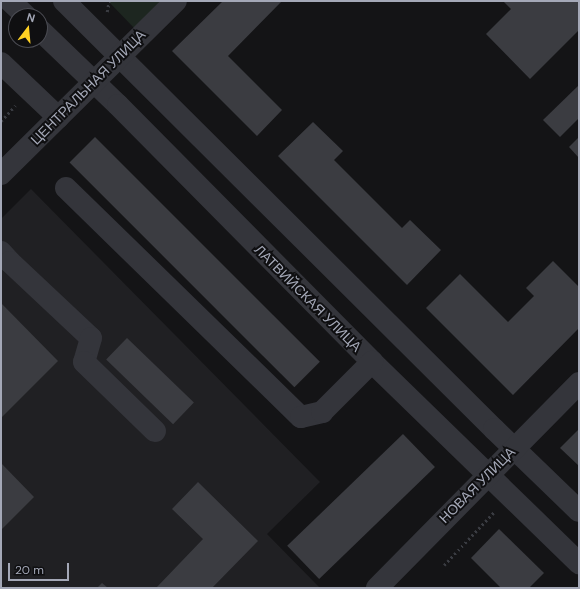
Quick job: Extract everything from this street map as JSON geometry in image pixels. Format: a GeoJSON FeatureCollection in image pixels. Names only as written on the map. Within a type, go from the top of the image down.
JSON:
{"type":"FeatureCollection","features":[{"type":"Feature","properties":{"kind":"street"},"geometry":{"type":"LineString","coordinates":[[10,1],[17,8]]}},
{"type":"Feature","properties":{"kind":"street"},"geometry":{"type":"LineString","coordinates":[[64,1],[579,511]]}},
{"type":"Feature","properties":{"kind":"street","name":"ЦЕНТРАЛЬНАЯ УЛИЦА"},"geometry":{"type":"LineString","coordinates":[[1,174],[176,1]]}},
{"type":"Feature","properties":{"kind":"street","name":"ЛАТВИЙСКАЯ УЛИЦА"},"geometry":{"type":"LineString","coordinates":[[48,38],[372,362],[579,563]]}},
{"type":"Feature","properties":{"kind":"street"},"geometry":{"type":"LineString","coordinates":[[1,63],[58,117]]}},
{"type":"Feature","properties":{"kind":"street"},"geometry":{"type":"LineString","coordinates":[[66,188],[301,417],[322,412],[372,362]]}},
{"type":"Feature","properties":{"kind":"street"},"geometry":{"type":"LineString","coordinates":[[4,261],[91,338],[84,362],[155,431]]}},
{"type":"Feature","properties":{"kind":"street","name":"НОВАЯ УЛИЦА"},"geometry":{"type":"LineString","coordinates":[[377,588],[579,383]]}},
{"type":"Feature","properties":{"kind":"path"},"geometry":{"type":"LineString","coordinates":[[107,12],[109,1]]}},
{"type":"Feature","properties":{"kind":"path"},"geometry":{"type":"LineString","coordinates":[[444,565],[495,510]]}},
{"type":"Feature","properties":{"kind":"shaded area"},"geometry":{"type":"Polygon","coordinates":[[[108,1],[163,1],[136,30],[108,1]]]}},
{"type":"Feature","properties":{"kind":"shaded area"},"geometry":{"type":"Polygon","coordinates":[[[31,189],[320,482],[267,534],[320,588],[1,588],[1,219],[31,189]]]}},
{"type":"Feature","properties":{"kind":"building"},"geometry":{"type":"Polygon","coordinates":[[[223,1],[282,1],[228,56],[282,110],[257,136],[172,51],[223,1]]]}},
{"type":"Feature","properties":{"kind":"building"},"geometry":{"type":"Polygon","coordinates":[[[503,1],[579,2],[579,30],[530,79],[486,34],[511,9],[503,1]]]}},
{"type":"Feature","properties":{"kind":"building"},"geometry":{"type":"Polygon","coordinates":[[[579,85],[579,118],[560,137],[543,120],[579,85]]]}},
{"type":"Feature","properties":{"kind":"building"},"geometry":{"type":"Polygon","coordinates":[[[313,122],[343,151],[334,160],[402,228],[410,220],[441,250],[407,285],[278,156],[313,122]]]}},
{"type":"Feature","properties":{"kind":"building"},"geometry":{"type":"Polygon","coordinates":[[[95,137],[320,362],[294,387],[70,162],[95,137]]]}},
{"type":"Feature","properties":{"kind":"building"},"geometry":{"type":"Polygon","coordinates":[[[579,137],[579,158],[569,147],[579,137]]]}},
{"type":"Feature","properties":{"kind":"building"},"geometry":{"type":"Polygon","coordinates":[[[553,261],[579,287],[579,328],[513,395],[426,308],[460,274],[508,322],[534,296],[526,288],[553,261]]]}},
{"type":"Feature","properties":{"kind":"building"},"geometry":{"type":"Polygon","coordinates":[[[1,303],[58,361],[1,418],[1,303]]]}},
{"type":"Feature","properties":{"kind":"building"},"geometry":{"type":"Polygon","coordinates":[[[127,338],[194,403],[173,424],[106,360],[127,338]]]}},
{"type":"Feature","properties":{"kind":"building"},"geometry":{"type":"Polygon","coordinates":[[[579,429],[579,466],[560,448],[579,429]]]}},
{"type":"Feature","properties":{"kind":"building"},"geometry":{"type":"Polygon","coordinates":[[[403,434],[435,467],[319,579],[287,546],[403,434]]]}},
{"type":"Feature","properties":{"kind":"building"},"geometry":{"type":"Polygon","coordinates":[[[1,463],[34,497],[1,530],[1,463]]]}},
{"type":"Feature","properties":{"kind":"building"},"geometry":{"type":"Polygon","coordinates":[[[198,482],[258,541],[212,588],[156,588],[203,539],[172,509],[198,482]]]}},
{"type":"Feature","properties":{"kind":"building"},"geometry":{"type":"Polygon","coordinates":[[[499,529],[544,573],[529,588],[501,588],[471,558],[499,529]]]}},
{"type":"Feature","properties":{"kind":"building"},"geometry":{"type":"Polygon","coordinates":[[[102,583],[108,588],[97,588],[102,583]]]}}]}
